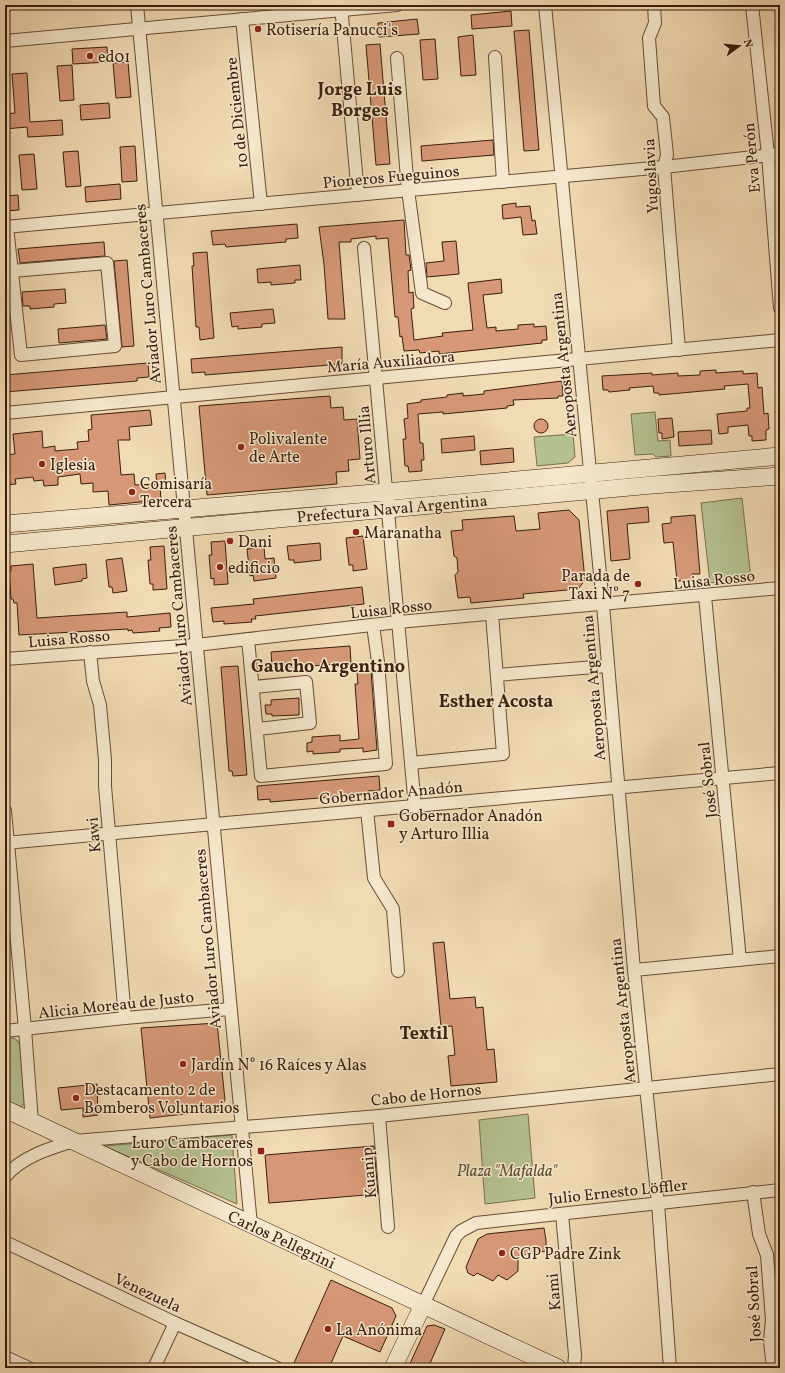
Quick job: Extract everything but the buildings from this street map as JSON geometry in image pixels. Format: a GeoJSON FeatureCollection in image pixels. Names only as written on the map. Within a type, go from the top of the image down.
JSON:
{"type":"FeatureCollection","features":[{"type":"Feature","properties":{"kind":"main road","name":"Prefectura Naval Argentina"},"geometry":{"type":"LineString","coordinates":[[5,544],[186,527],[386,501],[590,482],[780,456]]}},
{"type":"Feature","properties":{"kind":"main road","name":"Prefectura Naval Argentina"},"geometry":{"type":"LineString","coordinates":[[590,482],[780,476]]}},
{"type":"Feature","properties":{"kind":"main road","name":"Prefectura Naval Argentina"},"geometry":{"type":"LineString","coordinates":[[5,524],[185,508],[386,501]]}},
{"type":"Feature","properties":{"kind":"main road","name":"Carlos Pellegrini"},"geometry":{"type":"LineString","coordinates":[[5,1110],[558,1368]]}},
{"type":"Feature","properties":{"kind":"main road"},"geometry":{"type":"LineString","coordinates":[[393,1368],[423,1305]]}},
{"type":"Feature","properties":{"kind":"street","name":"Aviador Luro Cambaceres"},"geometry":{"type":"LineString","coordinates":[[137,5],[172,398],[185,508],[212,825],[251,1225]]}},
{"type":"Feature","properties":{"kind":"street"},"geometry":{"type":"LineString","coordinates":[[5,41],[242,19],[341,8],[397,5]]}},
{"type":"Feature","properties":{"kind":"street","name":"Aeroposta Argentina"},"geometry":{"type":"LineString","coordinates":[[545,5],[578,360],[603,605],[634,970],[658,1203],[670,1368]]}},
{"type":"Feature","properties":{"kind":"street","name":"Yugoslavia"},"geometry":{"type":"LineString","coordinates":[[654,5],[655,23],[648,38],[654,106],[663,117],[667,155],[664,167],[679,350]]}},
{"type":"Feature","properties":{"kind":"street","name":"Eva Perón"},"geometry":{"type":"LineString","coordinates":[[752,5],[774,155],[780,308]]}},
{"type":"Feature","properties":{"kind":"street"},"geometry":{"type":"LineString","coordinates":[[341,8],[358,195]]}},
{"type":"Feature","properties":{"kind":"street","name":"10 de Diciembre"},"geometry":{"type":"LineString","coordinates":[[242,19],[261,204]]}},
{"type":"Feature","properties":{"kind":"street"},"geometry":{"type":"LineString","coordinates":[[495,57],[503,182]]}},
{"type":"Feature","properties":{"kind":"street"},"geometry":{"type":"LineString","coordinates":[[397,58],[408,190],[422,293],[445,303]]}},
{"type":"Feature","properties":{"kind":"street","name":"Pioneros Fueguinos"},"geometry":{"type":"LineString","coordinates":[[6,227],[664,167],[774,155]]}},
{"type":"Feature","properties":{"kind":"street"},"geometry":{"type":"LineString","coordinates":[[6,227],[21,355],[115,346],[107,263],[12,271]]}},
{"type":"Feature","properties":{"kind":"street","name":"Arturo Illia"},"geometry":{"type":"LineString","coordinates":[[364,248],[415,806]]}},
{"type":"Feature","properties":{"kind":"street","name":"María Auxiliadora"},"geometry":{"type":"LineString","coordinates":[[5,413],[780,340]]}},
{"type":"Feature","properties":{"kind":"street","name":"Luisa Rosso"},"geometry":{"type":"LineString","coordinates":[[5,659],[196,645],[398,622],[705,596],[780,588]]}},
{"type":"Feature","properties":{"kind":"street","name":"José Sobral"},"geometry":{"type":"LineString","coordinates":[[705,596],[740,960]]}},
{"type":"Feature","properties":{"kind":"street"},"geometry":{"type":"LineString","coordinates":[[411,763],[503,754],[492,614]]}},
{"type":"Feature","properties":{"kind":"street"},"geometry":{"type":"LineString","coordinates":[[248,639],[258,728],[261,776],[386,764],[378,662],[373,625]]}},
{"type":"Feature","properties":{"kind":"street","name":"Kawi"},"geometry":{"type":"LineString","coordinates":[[90,652],[93,681],[100,705],[109,834],[125,1018]]}},
{"type":"Feature","properties":{"kind":"street"},"geometry":{"type":"LineString","coordinates":[[497,675],[607,666]]}},
{"type":"Feature","properties":{"kind":"street"},"geometry":{"type":"LineString","coordinates":[[253,687],[306,682],[307,689],[310,723],[258,728]]}},
{"type":"Feature","properties":{"kind":"street","name":"Gobernador Anadón"},"geometry":{"type":"LineString","coordinates":[[6,842],[212,825],[780,773]]}},
{"type":"Feature","properties":{"kind":"street"},"geometry":{"type":"LineString","coordinates":[[368,810],[374,878],[393,909],[398,971]]}},
{"type":"Feature","properties":{"kind":"street"},"geometry":{"type":"LineString","coordinates":[[5,811],[6,842],[25,1029],[32,1122]]}},
{"type":"Feature","properties":{"kind":"street"},"geometry":{"type":"LineString","coordinates":[[634,970],[780,956]]}},
{"type":"Feature","properties":{"kind":"street","name":"Alicia Moreau de Justo"},"geometry":{"type":"LineString","coordinates":[[5,1031],[230,1008]]}},
{"type":"Feature","properties":{"kind":"street","name":"Cabo de Hornos"},"geometry":{"type":"LineString","coordinates":[[5,1177],[15,1166],[42,1152],[74,1141],[241,1126],[379,1116],[780,1074]]}},
{"type":"Feature","properties":{"kind":"street","name":"Kuanip"},"geometry":{"type":"LineString","coordinates":[[379,1116],[388,1227]]}},
{"type":"Feature","properties":{"kind":"street","name":"Julio Ernesto Löffler"},"geometry":{"type":"LineString","coordinates":[[423,1305],[454,1240],[461,1231],[476,1223],[780,1190]]}},
{"type":"Feature","properties":{"kind":"street","name":"José Sobral"},"geometry":{"type":"LineString","coordinates":[[753,1192],[759,1234],[767,1255],[772,1320],[770,1340],[773,1368]]}},
{"type":"Feature","properties":{"kind":"street","name":"Kami"},"geometry":{"type":"LineString","coordinates":[[562,1214],[575,1355],[574,1368]]}},
{"type":"Feature","properties":{"kind":"street","name":"Venezuela"},"geometry":{"type":"LineString","coordinates":[[5,1242],[175,1323],[276,1368]]}},
{"type":"Feature","properties":{"kind":"street"},"geometry":{"type":"LineString","coordinates":[[154,1368],[175,1323]]}},
{"type":"Feature","properties":{"kind":"street"},"geometry":{"type":"LineString","coordinates":[[5,1357],[29,1368]]}},
{"type":"Feature","properties":{"kind":"green space"},"geometry":{"type":"Polygon","coordinates":[[[655,412],[658,441],[670,440],[671,456],[656,457],[653,454],[635,455],[631,414],[655,412]]]}},
{"type":"Feature","properties":{"kind":"green space"},"geometry":{"type":"Polygon","coordinates":[[[573,434],[575,457],[568,463],[537,466],[534,437],[573,434]]]}},
{"type":"Feature","properties":{"kind":"green space"},"geometry":{"type":"Polygon","coordinates":[[[742,498],[751,578],[710,583],[701,503],[742,498]]]}},
{"type":"Feature","properties":{"kind":"green space"},"geometry":{"type":"Polygon","coordinates":[[[14,1038],[18,1041],[20,1046],[25,1102],[20,1109],[5,1103],[5,1039],[14,1038]]]}},
{"type":"Feature","properties":{"kind":"green space","name":"Plaza \"Mafalda\""},"geometry":{"type":"Polygon","coordinates":[[[528,1114],[535,1198],[485,1204],[479,1120],[528,1114]]]}},
{"type":"Feature","properties":{"kind":"green space"},"geometry":{"type":"Polygon","coordinates":[[[232,1135],[237,1204],[104,1146],[232,1135]]]}},
{"type":"Feature","properties":{"kind":"place","name":"Rotisería Panucci's"},"geometry":{"type":"Point","coordinates":[258,29]}},
{"type":"Feature","properties":{"kind":"place","name":"ed01"},"geometry":{"type":"Point","coordinates":[90,56]}},
{"type":"Feature","properties":{"kind":"place","name":"Polivalente de Arte"},"geometry":{"type":"Point","coordinates":[241,447]}},
{"type":"Feature","properties":{"kind":"place","name":"Iglesia"},"geometry":{"type":"Point","coordinates":[42,464]}},
{"type":"Feature","properties":{"kind":"place","name":"Comisaría Tercera"},"geometry":{"type":"Point","coordinates":[132,492]}},
{"type":"Feature","properties":{"kind":"place","name":"Maranatha"},"geometry":{"type":"Point","coordinates":[356,532]}},
{"type":"Feature","properties":{"kind":"place","name":"Dani"},"geometry":{"type":"Point","coordinates":[230,541]}},
{"type":"Feature","properties":{"kind":"place","name":"edificio"},"geometry":{"type":"Point","coordinates":[220,567]}},
{"type":"Feature","properties":{"kind":"place","name":"Parada de Taxi N° 7"},"geometry":{"type":"Point","coordinates":[638,584]}},
{"type":"Feature","properties":{"kind":"place","name":"Gobernador Anadón y Arturo Illia"},"geometry":{"type":"Point","coordinates":[391,824]}},
{"type":"Feature","properties":{"kind":"place","name":"Jardín N° 16 Raíces y Alas"},"geometry":{"type":"Point","coordinates":[183,1064]}},
{"type":"Feature","properties":{"kind":"place","name":"Destacamento 2 de Bomberos Voluntarios"},"geometry":{"type":"Point","coordinates":[76,1098]}},
{"type":"Feature","properties":{"kind":"place","name":"Luro Cambaceres y Cabo de Hornos"},"geometry":{"type":"Point","coordinates":[261,1151]}},
{"type":"Feature","properties":{"kind":"place","name":"CGP Padre Zink"},"geometry":{"type":"Point","coordinates":[502,1253]}},
{"type":"Feature","properties":{"kind":"place","name":"La Anónima"},"geometry":{"type":"Point","coordinates":[328,1329]}},
{"type":"Feature","properties":{"kind":"district","name":"Jorge Luis Borges"},"geometry":{"type":"Point","coordinates":[360,99]}},
{"type":"Feature","properties":{"kind":"district","name":"Gaucho Argentino"},"geometry":{"type":"Point","coordinates":[328,666]}},
{"type":"Feature","properties":{"kind":"district","name":"Esther Acosta"},"geometry":{"type":"Point","coordinates":[496,701]}},
{"type":"Feature","properties":{"kind":"district","name":"Textil"},"geometry":{"type":"Point","coordinates":[424,1033]}}]}
